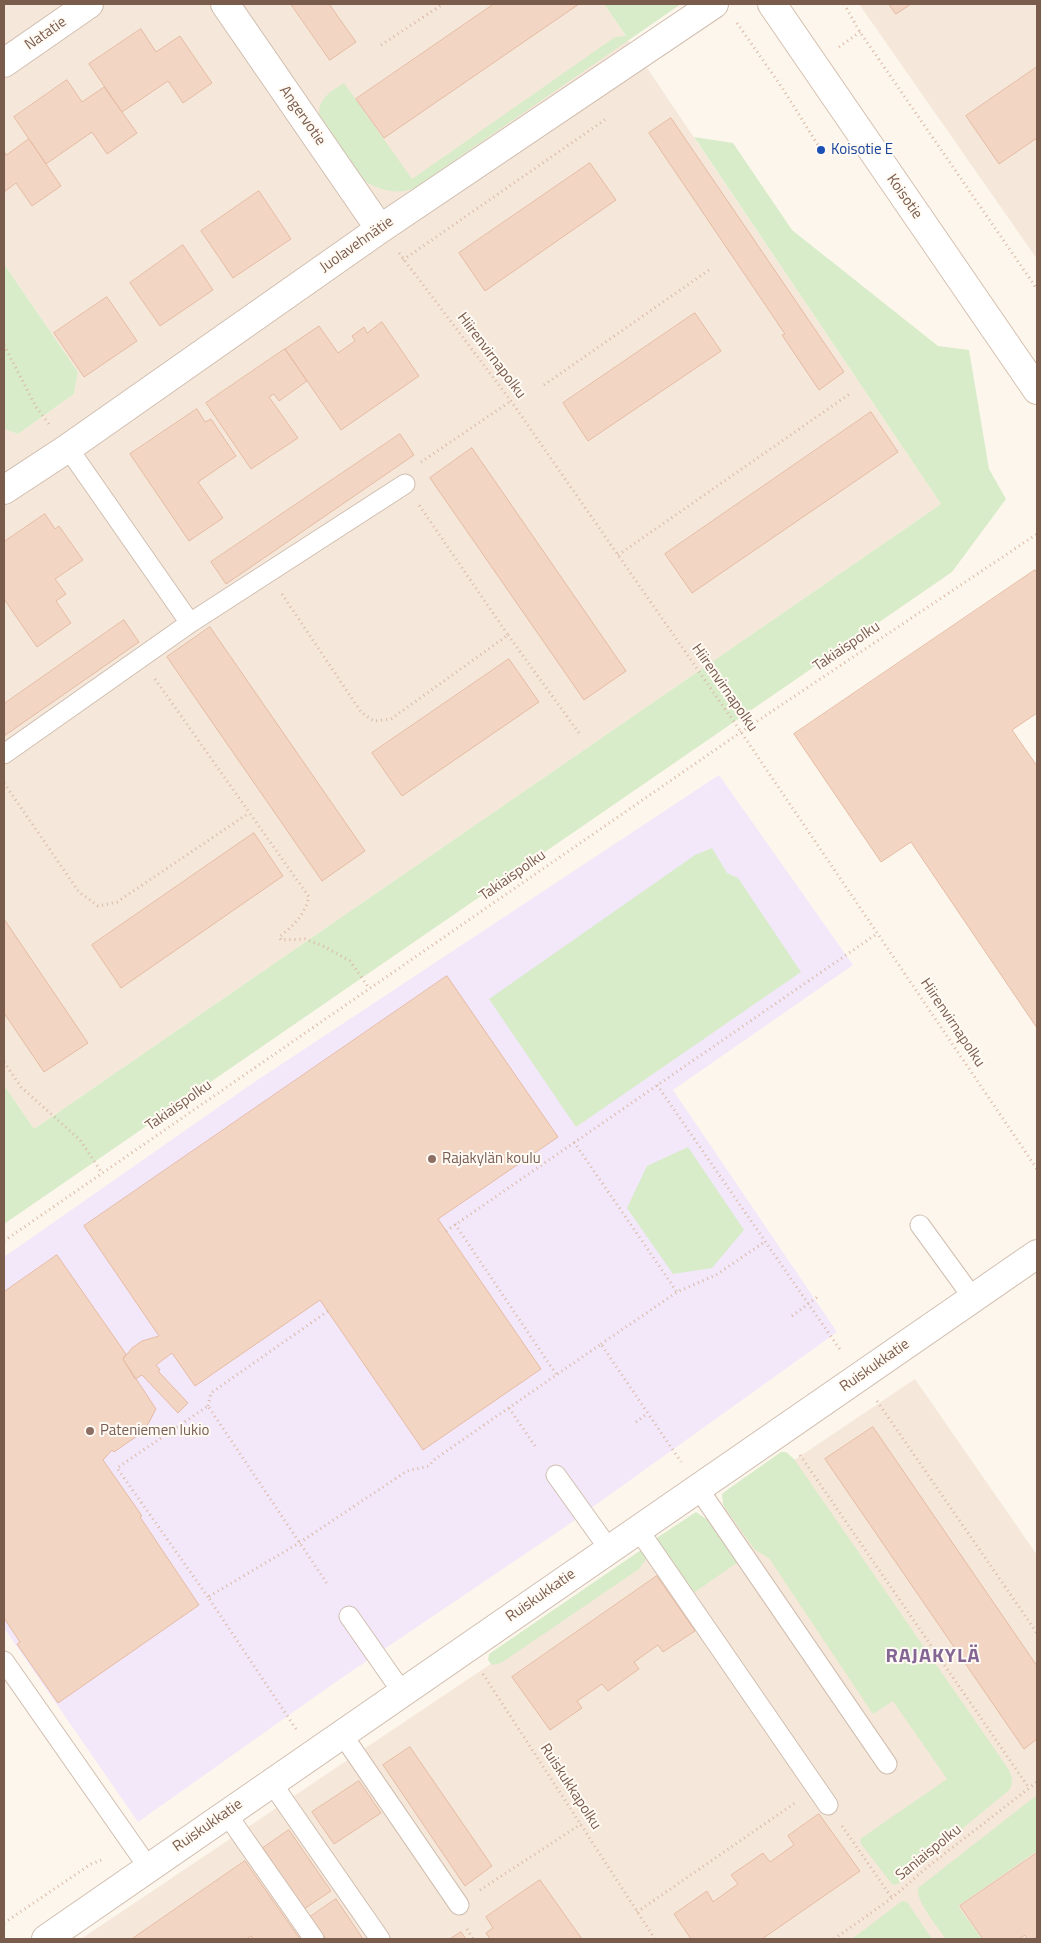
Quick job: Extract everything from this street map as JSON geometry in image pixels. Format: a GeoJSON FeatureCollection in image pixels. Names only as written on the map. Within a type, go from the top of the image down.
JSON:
{"type":"FeatureCollection","features":[{"type":"Feature","properties":{"kind":"street","name":"Natatie"},"geometry":{"type":"LineString","coordinates":[[4,64],[89,4]]}},
{"type":"Feature","properties":{"kind":"street","name":"Angervotie"},"geometry":{"type":"LineString","coordinates":[[225,4],[380,229]]}},
{"type":"Feature","properties":{"kind":"street","name":"Koisotie"},"geometry":{"type":"LineString","coordinates":[[772,4],[1037,390]]}},
{"type":"Feature","properties":{"kind":"street","name":"Juolavehnätie"},"geometry":{"type":"LineString","coordinates":[[4,490],[68,448],[380,229],[724,11]]}},
{"type":"Feature","properties":{"kind":"street","name":"Ruiskukkatie"},"geometry":{"type":"LineString","coordinates":[[46,1939],[140,1857],[226,1813],[638,1529],[692,1478],[783,1430],[853,1368],[973,1298],[1037,1254]]}},
{"type":"Feature","properties":{"kind":"lane"},"geometry":{"type":"LineString","coordinates":[[68,448],[190,623]]}},
{"type":"Feature","properties":{"kind":"lane"},"geometry":{"type":"LineString","coordinates":[[4,754],[190,623],[405,484]]}},
{"type":"Feature","properties":{"kind":"lane"},"geometry":{"type":"LineString","coordinates":[[920,1225],[973,1298]]}},
{"type":"Feature","properties":{"kind":"lane"},"geometry":{"type":"LineString","coordinates":[[556,1475],[610,1549]]}},
{"type":"Feature","properties":{"kind":"lane"},"geometry":{"type":"LineString","coordinates":[[692,1478],[887,1764]]}},
{"type":"Feature","properties":{"kind":"lane"},"geometry":{"type":"LineString","coordinates":[[638,1529],[828,1805]]}},
{"type":"Feature","properties":{"kind":"lane"},"geometry":{"type":"LineString","coordinates":[[349,1616],[402,1692]]}},
{"type":"Feature","properties":{"kind":"lane"},"geometry":{"type":"LineString","coordinates":[[4,1661],[140,1857]]}},
{"type":"Feature","properties":{"kind":"lane"},"geometry":{"type":"LineString","coordinates":[[342,1734],[459,1905]]}},
{"type":"Feature","properties":{"kind":"lane"},"geometry":{"type":"LineString","coordinates":[[271,1782],[380,1939]]}},
{"type":"Feature","properties":{"kind":"lane"},"geometry":{"type":"LineString","coordinates":[[226,1813],[314,1939]]}},
{"type":"Feature","properties":{"kind":"path"},"geometry":{"type":"LineString","coordinates":[[381,45],[443,4]]}},
{"type":"Feature","properties":{"kind":"path"},"geometry":{"type":"LineString","coordinates":[[844,4],[860,32],[1037,289]]}},
{"type":"Feature","properties":{"kind":"path"},"geometry":{"type":"LineString","coordinates":[[724,11],[781,86],[821,150]]}},
{"type":"Feature","properties":{"kind":"path"},"geometry":{"type":"LineString","coordinates":[[403,260],[606,119]]}},
{"type":"Feature","properties":{"kind":"path","name":"Hiirenvirnapolku"},"geometry":{"type":"LineString","coordinates":[[380,229],[511,401],[878,933],[1037,1169]]}},
{"type":"Feature","properties":{"kind":"path"},"geometry":{"type":"LineString","coordinates":[[544,385],[709,270]]}},
{"type":"Feature","properties":{"kind":"path"},"geometry":{"type":"LineString","coordinates":[[4,344],[36,407],[68,448]]}},
{"type":"Feature","properties":{"kind":"path"},"geometry":{"type":"LineString","coordinates":[[618,556],[851,393]]}},
{"type":"Feature","properties":{"kind":"path"},"geometry":{"type":"LineString","coordinates":[[511,401],[415,467],[405,484],[508,635],[579,733]]}},
{"type":"Feature","properties":{"kind":"path","name":"Takiaispolku"},"geometry":{"type":"LineString","coordinates":[[4,1240],[740,732],[1037,534]]}},
{"type":"Feature","properties":{"kind":"path"},"geometry":{"type":"LineString","coordinates":[[268,573],[361,712],[374,721],[391,719],[508,635]]}},
{"type":"Feature","properties":{"kind":"path"},"geometry":{"type":"LineString","coordinates":[[141,658],[309,897],[306,909],[296,923],[279,937],[281,940],[305,939],[325,947],[350,961],[370,988]]}},
{"type":"Feature","properties":{"kind":"path"},"geometry":{"type":"LineString","coordinates":[[4,783],[79,892],[98,906],[117,902],[250,813]]}},
{"type":"Feature","properties":{"kind":"path"},"geometry":{"type":"LineString","coordinates":[[446,1230],[878,933]]}},
{"type":"Feature","properties":{"kind":"path"},"geometry":{"type":"LineString","coordinates":[[4,1062],[21,1087],[80,1140],[102,1173]]}},
{"type":"Feature","properties":{"kind":"path"},"geometry":{"type":"LineString","coordinates":[[657,1085],[1037,1633]]}},
{"type":"Feature","properties":{"kind":"path"},"geometry":{"type":"LineString","coordinates":[[574,1142],[676,1292]]}},
{"type":"Feature","properties":{"kind":"path"},"geometry":{"type":"LineString","coordinates":[[455,1224],[556,1374]]}},
{"type":"Feature","properties":{"kind":"path"},"geometry":{"type":"LineString","coordinates":[[208,1597],[299,1543],[407,1470],[429,1466],[435,1459],[676,1292],[716,1276],[766,1241]]}},
{"type":"Feature","properties":{"kind":"path"},"geometry":{"type":"LineString","coordinates":[[792,1316],[820,1295]]}},
{"type":"Feature","properties":{"kind":"path"},"geometry":{"type":"LineString","coordinates":[[299,1734],[208,1597],[117,1468],[208,1406],[211,1393],[328,1311]]}},
{"type":"Feature","properties":{"kind":"path"},"geometry":{"type":"LineString","coordinates":[[600,1344],[692,1478]]}},
{"type":"Feature","properties":{"kind":"path"},"geometry":{"type":"LineString","coordinates":[[208,1406],[328,1585]]}},
{"type":"Feature","properties":{"kind":"path"},"geometry":{"type":"LineString","coordinates":[[509,1408],[535,1446]]}},
{"type":"Feature","properties":{"kind":"path"},"geometry":{"type":"LineString","coordinates":[[636,1422],[648,1413]]}},
{"type":"Feature","properties":{"kind":"path"},"geometry":{"type":"LineString","coordinates":[[783,1430],[1029,1788]]}},
{"type":"Feature","properties":{"kind":"path","name":"Ruiskukkapolku"},"geometry":{"type":"LineString","coordinates":[[466,1648],[655,1939]]}},
{"type":"Feature","properties":{"kind":"path","name":"Saniaispolku"},"geometry":{"type":"LineString","coordinates":[[834,1939],[892,1898],[1037,1782]]}},
{"type":"Feature","properties":{"kind":"path"},"geometry":{"type":"LineString","coordinates":[[637,1912],[816,1788]]}},
{"type":"Feature","properties":{"kind":"path"},"geometry":{"type":"LineString","coordinates":[[828,1805],[892,1898]]}},
{"type":"Feature","properties":{"kind":"path"},"geometry":{"type":"LineString","coordinates":[[473,1939],[466,1928],[459,1905],[581,1824]]}},
{"type":"Feature","properties":{"kind":"path"},"geometry":{"type":"LineString","coordinates":[[4,1923],[91,1864],[140,1857]]}},
{"type":"Feature","properties":{"kind":"shaded area"},"geometry":{"type":"Polygon","coordinates":[[[4,4],[604,4],[941,504],[34,1129],[4,1085],[4,429],[18,434],[74,394],[78,372],[4,264],[4,4]]]}},
{"type":"Feature","properties":{"kind":"shaded area"},"geometry":{"type":"Polygon","coordinates":[[[859,4],[1037,4],[1037,259],[859,4]]]}},
{"type":"Feature","properties":{"kind":"shaded area","name":"Rajakylän koulu"},"geometry":{"type":"Polygon","coordinates":[[[719,775],[853,965],[673,1090],[837,1332],[562,1529],[340,1679],[138,1822],[4,1628],[4,1257],[253,1083],[719,775]]]}},
{"type":"Feature","properties":{"kind":"shaded area"},"geometry":{"type":"Polygon","coordinates":[[[915,1379],[1037,1555],[1037,1939],[81,1939],[915,1379]]]}},
{"type":"Feature","properties":{"kind":"green space"},"geometry":{"type":"Polygon","coordinates":[[[604,4],[681,4],[413,189],[390,191],[368,183],[350,162],[319,114],[321,103],[324,99],[344,83],[412,179],[615,37],[626,36],[604,4]]]}},
{"type":"Feature","properties":{"kind":"green space"},"geometry":{"type":"Polygon","coordinates":[[[694,137],[733,143],[792,230],[938,346],[969,350],[989,469],[1006,499],[952,572],[4,1224],[4,1085],[34,1129],[941,504],[694,137]]]}},
{"type":"Feature","properties":{"kind":"green space"},"geometry":{"type":"Polygon","coordinates":[[[4,264],[78,372],[74,394],[18,434],[4,429],[4,264]]]}},
{"type":"Feature","properties":{"kind":"green space"},"geometry":{"type":"Polygon","coordinates":[[[712,848],[727,873],[738,878],[801,972],[576,1127],[489,999],[695,855],[712,848]]]}},
{"type":"Feature","properties":{"kind":"green space"},"geometry":{"type":"Polygon","coordinates":[[[688,1147],[744,1230],[712,1268],[673,1274],[627,1208],[647,1166],[688,1147]]]}},
{"type":"Feature","properties":{"kind":"green space"},"geometry":{"type":"Polygon","coordinates":[[[781,1452],[786,1452],[794,1459],[1009,1770],[1012,1778],[1012,1785],[1009,1790],[910,1872],[900,1883],[895,1885],[892,1884],[861,1844],[860,1839],[947,1779],[893,1701],[873,1714],[769,1558],[755,1550],[723,1505],[722,1494],[781,1452]]]}},
{"type":"Feature","properties":{"kind":"green space"},"geometry":{"type":"Polygon","coordinates":[[[696,1512],[708,1520],[738,1562],[692,1594],[655,1539],[696,1512]]]}},
{"type":"Feature","properties":{"kind":"green space"},"geometry":{"type":"Polygon","coordinates":[[[641,1550],[644,1550],[647,1558],[639,1569],[501,1663],[492,1665],[488,1660],[489,1654],[641,1550]]]}},
{"type":"Feature","properties":{"kind":"green space"},"geometry":{"type":"Polygon","coordinates":[[[1037,1795],[1037,1851],[958,1906],[982,1939],[946,1939],[920,1900],[918,1888],[1037,1795]]]}},
{"type":"Feature","properties":{"kind":"green space"},"geometry":{"type":"Polygon","coordinates":[[[902,1901],[907,1902],[932,1939],[852,1939],[902,1901]]]}},
{"type":"Feature","properties":{"kind":"building"},"geometry":{"type":"Polygon","coordinates":[[[291,4],[329,4],[356,42],[330,60],[291,4]]]}},
{"type":"Feature","properties":{"kind":"building"},"geometry":{"type":"Polygon","coordinates":[[[494,4],[579,4],[384,138],[356,99],[494,4]]]}},
{"type":"Feature","properties":{"kind":"building"},"geometry":{"type":"Polygon","coordinates":[[[889,4],[911,4],[896,14],[889,4]]]}},
{"type":"Feature","properties":{"kind":"building"},"geometry":{"type":"Polygon","coordinates":[[[141,29],[156,52],[180,36],[212,83],[183,103],[168,81],[122,112],[89,64],[141,29]]]}},
{"type":"Feature","properties":{"kind":"building"},"geometry":{"type":"Polygon","coordinates":[[[1037,67],[1037,138],[999,164],[966,116],[1037,67]]]}},
{"type":"Feature","properties":{"kind":"building"},"geometry":{"type":"Polygon","coordinates":[[[67,80],[82,102],[104,87],[137,133],[107,154],[92,132],[46,164],[14,117],[67,80]]]}},
{"type":"Feature","properties":{"kind":"building"},"geometry":{"type":"Polygon","coordinates":[[[671,118],[844,372],[819,390],[782,335],[785,334],[649,133],[671,118]]]}},
{"type":"Feature","properties":{"kind":"building"},"geometry":{"type":"Polygon","coordinates":[[[29,139],[61,186],[32,206],[16,183],[4,192],[4,151],[6,155],[29,139]]]}},
{"type":"Feature","properties":{"kind":"building"},"geometry":{"type":"Polygon","coordinates":[[[590,163],[616,200],[485,291],[459,253],[590,163]]]}},
{"type":"Feature","properties":{"kind":"building"},"geometry":{"type":"Polygon","coordinates":[[[259,191],[291,239],[233,278],[201,231],[259,191]]]}},
{"type":"Feature","properties":{"kind":"building"},"geometry":{"type":"Polygon","coordinates":[[[183,245],[213,290],[160,326],[130,283],[183,245]]]}},
{"type":"Feature","properties":{"kind":"building"},"geometry":{"type":"Polygon","coordinates":[[[107,297],[137,341],[84,377],[54,333],[107,297]]]}},
{"type":"Feature","properties":{"kind":"building"},"geometry":{"type":"Polygon","coordinates":[[[695,313],[721,351],[588,441],[563,403],[695,313]]]}},
{"type":"Feature","properties":{"kind":"building"},"geometry":{"type":"Polygon","coordinates":[[[382,322],[419,376],[341,430],[285,349],[319,326],[338,353],[355,341],[352,336],[364,327],[367,333],[382,322]]]}},
{"type":"Feature","properties":{"kind":"building"},"geometry":{"type":"Polygon","coordinates":[[[285,349],[307,381],[279,401],[274,394],[269,397],[298,438],[251,469],[206,403],[285,349]]]}},
{"type":"Feature","properties":{"kind":"building"},"geometry":{"type":"Polygon","coordinates":[[[197,409],[205,422],[211,419],[236,456],[198,482],[223,518],[189,541],[130,454],[197,409]]]}},
{"type":"Feature","properties":{"kind":"building"},"geometry":{"type":"Polygon","coordinates":[[[871,412],[898,452],[692,593],[665,554],[871,412]]]}},
{"type":"Feature","properties":{"kind":"building"},"geometry":{"type":"Polygon","coordinates":[[[400,434],[414,455],[226,584],[211,562],[400,434]]]}},
{"type":"Feature","properties":{"kind":"building"},"geometry":{"type":"Polygon","coordinates":[[[472,448],[626,671],[584,700],[430,478],[472,448]]]}},
{"type":"Feature","properties":{"kind":"building"},"geometry":{"type":"Polygon","coordinates":[[[45,514],[55,529],[59,526],[83,560],[55,579],[66,594],[56,601],[71,623],[37,647],[4,599],[4,542],[45,514]]]}},
{"type":"Feature","properties":{"kind":"building"},"geometry":{"type":"Polygon","coordinates":[[[1035,570],[1037,573],[1037,713],[1012,730],[1037,766],[1037,1028],[911,842],[881,862],[794,734],[1035,570]]]}},
{"type":"Feature","properties":{"kind":"building"},"geometry":{"type":"Polygon","coordinates":[[[124,620],[139,642],[4,736],[4,704],[124,620]]]}},
{"type":"Feature","properties":{"kind":"building"},"geometry":{"type":"Polygon","coordinates":[[[210,627],[365,851],[322,881],[167,657],[210,627]]]}},
{"type":"Feature","properties":{"kind":"building"},"geometry":{"type":"Polygon","coordinates":[[[509,659],[539,702],[402,796],[372,753],[509,659]]]}},
{"type":"Feature","properties":{"kind":"building"},"geometry":{"type":"Polygon","coordinates":[[[254,833],[283,876],[121,988],[92,945],[254,833]]]}},
{"type":"Feature","properties":{"kind":"building"},"geometry":{"type":"Polygon","coordinates":[[[4,919],[88,1043],[44,1072],[4,1013],[4,919]]]}},
{"type":"Feature","properties":{"kind":"building"},"geometry":{"type":"Polygon","coordinates":[[[447,976],[558,1137],[438,1219],[541,1369],[423,1450],[320,1300],[195,1386],[172,1353],[156,1365],[160,1370],[158,1371],[188,1403],[178,1413],[142,1375],[135,1379],[123,1359],[132,1348],[142,1341],[159,1336],[84,1226],[447,976]]]}},
{"type":"Feature","properties":{"kind":"building","name":"Pateniemen lukio"},"geometry":{"type":"Polygon","coordinates":[[[57,1255],[126,1354],[123,1359],[156,1409],[148,1424],[137,1436],[114,1452],[112,1450],[103,1460],[142,1516],[140,1517],[199,1605],[58,1703],[17,1644],[20,1642],[4,1618],[4,1292],[57,1255]]]}},
{"type":"Feature","properties":{"kind":"building"},"geometry":{"type":"Polygon","coordinates":[[[873,1427],[1037,1666],[1037,1739],[1024,1749],[825,1459],[873,1427]]]}},
{"type":"Feature","properties":{"kind":"building"},"geometry":{"type":"Polygon","coordinates":[[[657,1576],[695,1631],[663,1652],[658,1645],[634,1662],[639,1669],[608,1691],[602,1684],[577,1701],[582,1708],[550,1730],[512,1677],[657,1576]]]}},
{"type":"Feature","properties":{"kind":"building"},"geometry":{"type":"Polygon","coordinates":[[[410,1747],[492,1866],[465,1886],[383,1765],[410,1747]]]}},
{"type":"Feature","properties":{"kind":"building"},"geometry":{"type":"Polygon","coordinates":[[[359,1781],[381,1813],[334,1844],[312,1812],[359,1781]]]}},
{"type":"Feature","properties":{"kind":"building"},"geometry":{"type":"Polygon","coordinates":[[[819,1814],[860,1871],[762,1939],[691,1939],[674,1914],[707,1891],[713,1902],[738,1884],[731,1875],[763,1853],[770,1862],[794,1845],[788,1836],[819,1814]]]}},
{"type":"Feature","properties":{"kind":"building"},"geometry":{"type":"Polygon","coordinates":[[[289,1830],[331,1891],[304,1909],[263,1848],[289,1830]]]}},
{"type":"Feature","properties":{"kind":"building"},"geometry":{"type":"Polygon","coordinates":[[[1037,1853],[1037,1937],[1027,1939],[1025,1935],[1019,1939],[983,1939],[960,1906],[1037,1853]]]}},
{"type":"Feature","properties":{"kind":"building"},"geometry":{"type":"Polygon","coordinates":[[[245,1861],[300,1939],[253,1939],[251,1936],[246,1939],[132,1939],[245,1861]]]}},
{"type":"Feature","properties":{"kind":"building"},"geometry":{"type":"Polygon","coordinates":[[[540,1880],[582,1939],[490,1939],[486,1933],[493,1928],[486,1917],[540,1880]]]}},
{"type":"Feature","properties":{"kind":"building"},"geometry":{"type":"Polygon","coordinates":[[[336,1899],[363,1939],[326,1939],[310,1917],[336,1899]]]}},
{"type":"Feature","properties":{"kind":"building"},"geometry":{"type":"Polygon","coordinates":[[[461,1932],[466,1939],[450,1939],[461,1932]]]}},
{"type":"Feature","properties":{"kind":"place","name":"Koisotie E"},"geometry":{"type":"Point","coordinates":[821,150]}},
{"type":"Feature","properties":{"kind":"place","name":"Rajakylän koulu"},"geometry":{"type":"Point","coordinates":[432,1159]}},
{"type":"Feature","properties":{"kind":"place","name":"Pateniemen lukio"},"geometry":{"type":"Point","coordinates":[90,1431]}},
{"type":"Feature","properties":{"kind":"district","name":"RAJAKYLÄ"},"geometry":{"type":"Point","coordinates":[933,1657]}}]}
